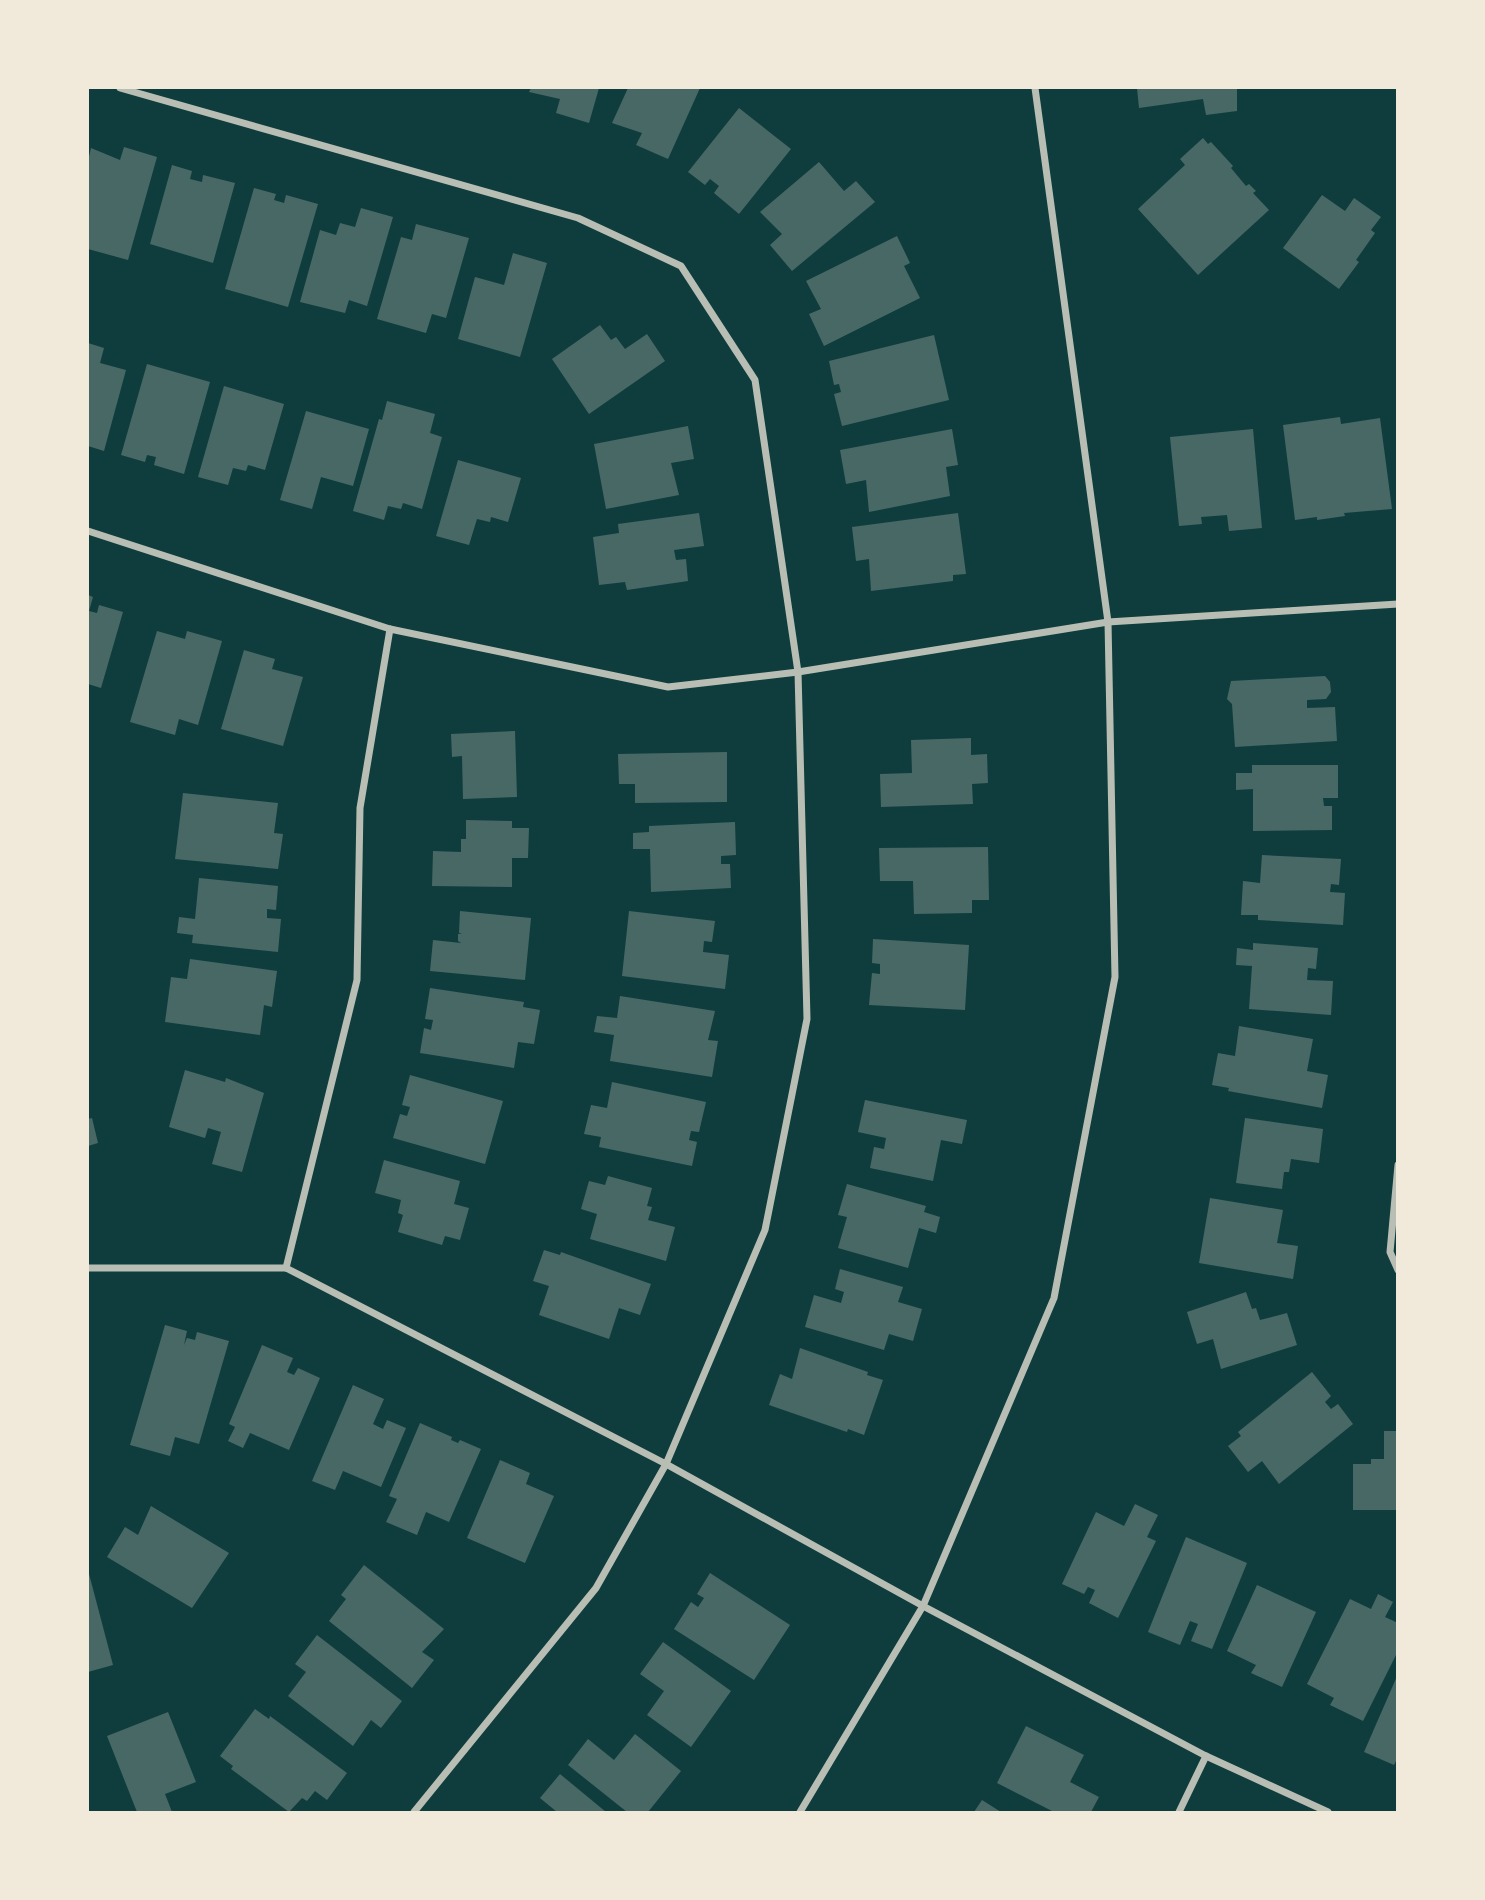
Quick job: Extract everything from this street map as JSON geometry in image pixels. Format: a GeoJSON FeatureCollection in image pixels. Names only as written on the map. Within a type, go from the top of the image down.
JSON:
{"type":"FeatureCollection","features":[{"type":"Feature","properties":{"kind":"street"},"geometry":{"type":"LineString","coordinates":[[120,88],[578,218],[681,266],[755,380],[798,672],[807,1019],[765,1230],[666,1464],[596,1588],[414,1812]]}},
{"type":"Feature","properties":{"kind":"street"},"geometry":{"type":"LineString","coordinates":[[800,1812],[923,1606],[1054,1298],[1115,977],[1108,622],[1035,88]]}},
{"type":"Feature","properties":{"kind":"street"},"geometry":{"type":"LineString","coordinates":[[88,531],[390,629],[668,687],[798,672],[1108,622],[1398,604]]}},
{"type":"Feature","properties":{"kind":"street"},"geometry":{"type":"LineString","coordinates":[[286,1268],[356,980],[360,808],[390,629]]}},
{"type":"Feature","properties":{"kind":"street"},"geometry":{"type":"LineString","coordinates":[[1398,1165],[1390,1252],[1398,1270]]}},
{"type":"Feature","properties":{"kind":"street"},"geometry":{"type":"LineString","coordinates":[[88,1268],[286,1268],[666,1464],[923,1606],[1206,1756],[1328,1812]]}},
{"type":"Feature","properties":{"kind":"street"},"geometry":{"type":"LineString","coordinates":[[1179,1812],[1206,1756]]}},
{"type":"Feature","properties":{"kind":"building"},"geometry":{"type":"Polygon","coordinates":[[[531,88],[599,88],[589,123],[556,113],[560,99],[529,92],[531,88]]]}},
{"type":"Feature","properties":{"kind":"building"},"geometry":{"type":"Polygon","coordinates":[[[628,88],[700,88],[668,159],[636,145],[642,133],[612,123],[628,88]]]}},
{"type":"Feature","properties":{"kind":"building"},"geometry":{"type":"Polygon","coordinates":[[[1137,88],[1237,88],[1237,111],[1206,115],[1203,99],[1139,108],[1137,88]]]}},
{"type":"Feature","properties":{"kind":"building"},"geometry":{"type":"Polygon","coordinates":[[[739,108],[791,149],[739,214],[714,193],[719,186],[710,179],[705,185],[688,172],[739,108]]]}},
{"type":"Feature","properties":{"kind":"building"},"geometry":{"type":"Polygon","coordinates":[[[1203,138],[1208,144],[1211,142],[1233,166],[1231,168],[1246,186],[1249,184],[1256,191],[1253,193],[1269,210],[1198,275],[1138,209],[1185,165],[1180,159],[1203,138]]]}},
{"type":"Feature","properties":{"kind":"building"},"geometry":{"type":"Polygon","coordinates":[[[124,147],[157,157],[128,260],[88,249],[88,161],[91,148],[120,160],[124,147]]]}},
{"type":"Feature","properties":{"kind":"building"},"geometry":{"type":"Polygon","coordinates":[[[819,162],[844,191],[856,181],[875,202],[792,271],[770,245],[782,234],[760,212],[819,162]]]}},
{"type":"Feature","properties":{"kind":"building"},"geometry":{"type":"Polygon","coordinates":[[[172,165],[192,171],[190,179],[202,182],[203,175],[235,183],[213,263],[150,244],[172,165]]]}},
{"type":"Feature","properties":{"kind":"building"},"geometry":{"type":"Polygon","coordinates":[[[254,188],[276,194],[274,200],[284,203],[286,195],[318,204],[288,307],[225,289],[254,188]]]}},
{"type":"Feature","properties":{"kind":"building"},"geometry":{"type":"Polygon","coordinates":[[[1322,195],[1345,211],[1354,198],[1381,217],[1371,230],[1375,233],[1356,260],[1359,262],[1339,289],[1283,248],[1322,195]]]}},
{"type":"Feature","properties":{"kind":"building"},"geometry":{"type":"Polygon","coordinates":[[[361,208],[393,217],[367,306],[349,300],[345,313],[300,302],[320,230],[336,235],[340,223],[355,227],[361,208]]]}},
{"type":"Feature","properties":{"kind":"building"},"geometry":{"type":"Polygon","coordinates":[[[416,224],[469,238],[446,318],[432,314],[426,333],[377,319],[401,237],[412,240],[416,224]]]}},
{"type":"Feature","properties":{"kind":"building"},"geometry":{"type":"Polygon","coordinates":[[[897,236],[910,263],[904,266],[920,298],[824,346],[809,314],[821,309],[806,281],[897,236]]]}},
{"type":"Feature","properties":{"kind":"building"},"geometry":{"type":"Polygon","coordinates":[[[513,253],[547,263],[520,357],[458,339],[475,277],[504,285],[513,253]]]}},
{"type":"Feature","properties":{"kind":"building"},"geometry":{"type":"Polygon","coordinates":[[[600,325],[611,340],[616,337],[625,349],[647,334],[665,361],[589,414],[552,359],[600,325]]]}},
{"type":"Feature","properties":{"kind":"building"},"geometry":{"type":"Polygon","coordinates":[[[934,335],[949,400],[842,426],[834,394],[841,392],[839,384],[834,385],[829,361],[934,335]]]}},
{"type":"Feature","properties":{"kind":"building"},"geometry":{"type":"Polygon","coordinates":[[[88,343],[104,348],[100,363],[126,370],[104,451],[88,446],[88,343]]]}},
{"type":"Feature","properties":{"kind":"building"},"geometry":{"type":"Polygon","coordinates":[[[147,364],[210,382],[184,474],[154,465],[156,457],[147,455],[145,462],[121,455],[147,364]]]}},
{"type":"Feature","properties":{"kind":"building"},"geometry":{"type":"Polygon","coordinates":[[[224,386],[284,404],[265,470],[248,465],[246,471],[233,468],[228,485],[198,477],[224,386]]]}},
{"type":"Feature","properties":{"kind":"building"},"geometry":{"type":"Polygon","coordinates":[[[387,401],[435,414],[430,433],[442,437],[422,509],[403,503],[401,509],[388,506],[384,520],[353,511],[379,419],[382,420],[387,401]]]}},
{"type":"Feature","properties":{"kind":"building"},"geometry":{"type":"Polygon","coordinates":[[[306,411],[369,429],[353,486],[321,477],[312,509],[280,500],[306,411]]]}},
{"type":"Feature","properties":{"kind":"building"},"geometry":{"type":"Polygon","coordinates":[[[1340,417],[1341,424],[1380,418],[1392,509],[1344,513],[1345,516],[1317,520],[1317,517],[1295,520],[1283,425],[1340,417]]]}},
{"type":"Feature","properties":{"kind":"building"},"geometry":{"type":"Polygon","coordinates":[[[688,426],[694,459],[671,463],[679,495],[606,509],[594,444],[688,426]]]}},
{"type":"Feature","properties":{"kind":"building"},"geometry":{"type":"Polygon","coordinates":[[[952,429],[958,465],[946,467],[950,496],[869,512],[866,480],[846,484],[840,450],[952,429]]]}},
{"type":"Feature","properties":{"kind":"building"},"geometry":{"type":"Polygon","coordinates":[[[1253,429],[1262,528],[1229,531],[1227,515],[1201,517],[1202,524],[1179,526],[1170,437],[1253,429]]]}},
{"type":"Feature","properties":{"kind":"building"},"geometry":{"type":"Polygon","coordinates":[[[458,460],[521,478],[508,522],[491,517],[490,522],[477,519],[469,545],[436,536],[458,460]]]}},
{"type":"Feature","properties":{"kind":"building"},"geometry":{"type":"Polygon","coordinates":[[[699,513],[704,546],[674,550],[676,560],[686,559],[688,581],[627,590],[625,582],[599,585],[593,537],[619,533],[618,524],[699,513]]]}},
{"type":"Feature","properties":{"kind":"building"},"geometry":{"type":"Polygon","coordinates":[[[958,513],[966,574],[953,575],[953,581],[871,591],[869,559],[856,561],[852,527],[958,513]]]}},
{"type":"Feature","properties":{"kind":"building"},"geometry":{"type":"Polygon","coordinates":[[[88,595],[93,597],[89,611],[97,613],[99,605],[123,612],[101,688],[88,684],[88,595]]]}},
{"type":"Feature","properties":{"kind":"building"},"geometry":{"type":"Polygon","coordinates":[[[157,631],[185,639],[187,631],[222,641],[198,725],[179,719],[175,735],[130,722],[157,631]]]}},
{"type":"Feature","properties":{"kind":"building"},"geometry":{"type":"Polygon","coordinates":[[[244,650],[275,659],[272,669],[303,677],[283,746],[221,729],[244,650]]]}},
{"type":"Feature","properties":{"kind":"building"},"geometry":{"type":"Polygon","coordinates":[[[1325,676],[1330,682],[1331,692],[1326,699],[1307,700],[1307,708],[1335,707],[1337,741],[1235,747],[1232,704],[1227,699],[1231,681],[1325,676]]]}},
{"type":"Feature","properties":{"kind":"building"},"geometry":{"type":"Polygon","coordinates":[[[515,731],[517,797],[463,799],[462,756],[452,757],[451,734],[515,731]]]}},
{"type":"Feature","properties":{"kind":"building"},"geometry":{"type":"Polygon","coordinates":[[[971,738],[971,755],[987,754],[988,783],[972,784],[973,804],[881,807],[880,774],[912,773],[911,740],[971,738]]]}},
{"type":"Feature","properties":{"kind":"building"},"geometry":{"type":"Polygon","coordinates":[[[727,752],[727,802],[635,803],[635,784],[619,784],[618,754],[727,752]]]}},
{"type":"Feature","properties":{"kind":"building"},"geometry":{"type":"Polygon","coordinates":[[[1252,765],[1338,765],[1338,798],[1323,798],[1324,806],[1332,806],[1332,830],[1253,831],[1253,789],[1236,790],[1236,773],[1252,773],[1252,765]]]}},
{"type":"Feature","properties":{"kind":"building"},"geometry":{"type":"Polygon","coordinates":[[[183,793],[278,803],[274,833],[283,834],[278,869],[175,859],[183,793]]]}},
{"type":"Feature","properties":{"kind":"building"},"geometry":{"type":"Polygon","coordinates":[[[466,820],[512,821],[512,828],[529,828],[528,858],[512,858],[512,887],[432,886],[433,851],[461,852],[461,839],[466,839],[466,820]]]}},
{"type":"Feature","properties":{"kind":"building"},"geometry":{"type":"Polygon","coordinates":[[[735,822],[736,855],[721,856],[721,864],[730,864],[731,888],[651,892],[650,849],[633,849],[633,833],[649,832],[649,826],[735,822]]]}},
{"type":"Feature","properties":{"kind":"building"},"geometry":{"type":"Polygon","coordinates":[[[988,847],[989,900],[972,900],[972,913],[914,914],[913,881],[880,881],[879,848],[988,847]]]}},
{"type":"Feature","properties":{"kind":"building"},"geometry":{"type":"Polygon","coordinates":[[[1262,855],[1341,859],[1339,885],[1331,884],[1330,892],[1345,893],[1343,925],[1258,920],[1258,915],[1241,915],[1243,881],[1260,883],[1262,855]]]}},
{"type":"Feature","properties":{"kind":"building"},"geometry":{"type":"Polygon","coordinates":[[[199,878],[278,886],[276,910],[267,909],[267,918],[281,919],[278,952],[192,943],[193,935],[177,933],[179,917],[195,919],[199,878]]]}},
{"type":"Feature","properties":{"kind":"building"},"geometry":{"type":"Polygon","coordinates":[[[460,911],[531,918],[525,980],[430,971],[433,940],[461,943],[458,941],[458,934],[462,934],[459,933],[460,911]]]}},
{"type":"Feature","properties":{"kind":"building"},"geometry":{"type":"Polygon","coordinates":[[[629,911],[715,921],[712,942],[704,941],[703,952],[729,955],[725,989],[622,976],[629,911]]]}},
{"type":"Feature","properties":{"kind":"building"},"geometry":{"type":"Polygon","coordinates":[[[873,939],[969,945],[965,1010],[869,1005],[872,973],[880,974],[880,964],[872,963],[873,939]]]}},
{"type":"Feature","properties":{"kind":"building"},"geometry":{"type":"Polygon","coordinates":[[[1253,943],[1318,948],[1316,969],[1308,968],[1307,980],[1333,981],[1331,1015],[1249,1009],[1252,966],[1236,965],[1237,948],[1253,950],[1253,943]]]}},
{"type":"Feature","properties":{"kind":"building"},"geometry":{"type":"Polygon","coordinates":[[[190,959],[277,971],[272,1007],[264,1005],[260,1035],[165,1022],[171,977],[187,979],[190,959]]]}},
{"type":"Feature","properties":{"kind":"building"},"geometry":{"type":"Polygon","coordinates":[[[430,988],[524,1002],[523,1007],[540,1010],[534,1044],[518,1042],[514,1068],[420,1053],[424,1028],[431,1030],[433,1020],[425,1019],[430,988]]]}},
{"type":"Feature","properties":{"kind":"building"},"geometry":{"type":"Polygon","coordinates":[[[620,996],[715,1011],[708,1040],[718,1041],[712,1077],[610,1061],[614,1035],[594,1032],[597,1016],[617,1018],[620,996]]]}},
{"type":"Feature","properties":{"kind":"building"},"geometry":{"type":"Polygon","coordinates":[[[1239,1026],[1313,1039],[1307,1071],[1328,1075],[1322,1108],[1228,1091],[1229,1088],[1212,1085],[1218,1053],[1235,1056],[1239,1026]]]}},
{"type":"Feature","properties":{"kind":"building"},"geometry":{"type":"Polygon","coordinates":[[[185,1070],[225,1082],[226,1078],[264,1093],[242,1172],[212,1164],[221,1132],[208,1128],[205,1138],[169,1127],[185,1070]]]}},
{"type":"Feature","properties":{"kind":"building"},"geometry":{"type":"Polygon","coordinates":[[[410,1075],[503,1101],[485,1164],[393,1138],[400,1114],[407,1116],[410,1107],[402,1105],[410,1075]]]}},
{"type":"Feature","properties":{"kind":"building"},"geometry":{"type":"Polygon","coordinates":[[[612,1082],[706,1102],[699,1132],[691,1131],[689,1140],[697,1142],[692,1166],[599,1147],[601,1137],[584,1134],[591,1105],[607,1108],[612,1082]]]}},
{"type":"Feature","properties":{"kind":"building"},"geometry":{"type":"Polygon","coordinates":[[[865,1100],[967,1120],[962,1144],[941,1140],[933,1181],[870,1168],[874,1147],[884,1149],[886,1138],[858,1132],[865,1100]]]}},
{"type":"Feature","properties":{"kind":"building"},"geometry":{"type":"Polygon","coordinates":[[[92,1118],[98,1143],[88,1146],[88,1119],[92,1118]]]}},
{"type":"Feature","properties":{"kind":"building"},"geometry":{"type":"Polygon","coordinates":[[[1245,1118],[1323,1129],[1319,1163],[1291,1159],[1289,1172],[1284,1172],[1282,1189],[1236,1183],[1245,1118]]]}},
{"type":"Feature","properties":{"kind":"building"},"geometry":{"type":"Polygon","coordinates":[[[384,1160],[460,1181],[454,1204],[469,1208],[460,1240],[445,1236],[442,1245],[398,1232],[403,1215],[398,1213],[401,1200],[375,1193],[384,1160]]]}},
{"type":"Feature","properties":{"kind":"building"},"geometry":{"type":"Polygon","coordinates":[[[608,1176],[652,1188],[647,1206],[652,1207],[648,1220],[675,1227],[666,1261],[590,1239],[597,1214],[581,1209],[589,1181],[605,1185],[608,1176]]]}},
{"type":"Feature","properties":{"kind":"building"},"geometry":{"type":"Polygon","coordinates":[[[847,1184],[926,1206],[924,1212],[940,1217],[936,1233],[919,1228],[908,1268],[838,1248],[847,1217],[838,1215],[847,1184]]]}},
{"type":"Feature","properties":{"kind":"building"},"geometry":{"type":"Polygon","coordinates":[[[1210,1198],[1283,1210],[1277,1243],[1298,1246],[1293,1279],[1199,1263],[1210,1198]]]}},
{"type":"Feature","properties":{"kind":"building"},"geometry":{"type":"Polygon","coordinates":[[[544,1250],[560,1255],[561,1252],[651,1284],[640,1315],[619,1308],[609,1339],[539,1315],[549,1286],[533,1281],[544,1250]]]}},
{"type":"Feature","properties":{"kind":"building"},"geometry":{"type":"Polygon","coordinates":[[[840,1269],[903,1287],[898,1302],[922,1309],[913,1341],[889,1334],[884,1350],[805,1327],[814,1295],[841,1303],[844,1292],[835,1289],[840,1269]]]}},
{"type":"Feature","properties":{"kind":"building"},"geometry":{"type":"Polygon","coordinates":[[[1246,1292],[1252,1309],[1256,1308],[1260,1320],[1287,1313],[1297,1345],[1221,1369],[1213,1339],[1197,1344],[1187,1312],[1246,1292]]]}},
{"type":"Feature","properties":{"kind":"building"},"geometry":{"type":"Polygon","coordinates":[[[165,1325],[187,1331],[184,1345],[187,1338],[195,1340],[197,1332],[229,1341],[199,1444],[175,1437],[170,1456],[130,1445],[165,1325]]]}},
{"type":"Feature","properties":{"kind":"building"},"geometry":{"type":"Polygon","coordinates":[[[262,1345],[293,1358],[287,1372],[294,1375],[298,1368],[320,1378],[289,1450],[250,1433],[243,1448],[228,1441],[235,1427],[229,1424],[262,1345]]]}},
{"type":"Feature","properties":{"kind":"building"},"geometry":{"type":"Polygon","coordinates":[[[800,1348],[883,1380],[864,1435],[848,1429],[847,1432],[769,1405],[780,1374],[792,1379],[800,1348]]]}},
{"type":"Feature","properties":{"kind":"building"},"geometry":{"type":"Polygon","coordinates":[[[1312,1372],[1331,1396],[1325,1402],[1331,1409],[1338,1404],[1353,1424],[1279,1484],[1262,1461],[1248,1472],[1228,1446],[1241,1436],[1238,1432],[1312,1372]]]}},
{"type":"Feature","properties":{"kind":"building"},"geometry":{"type":"Polygon","coordinates":[[[353,1385],[384,1399],[373,1424],[383,1429],[387,1420],[406,1428],[381,1487],[343,1471],[335,1490],[312,1481],[353,1385]]]}},
{"type":"Feature","properties":{"kind":"building"},"geometry":{"type":"Polygon","coordinates":[[[420,1423],[452,1437],[451,1440],[458,1443],[460,1440],[481,1449],[449,1522],[426,1512],[417,1535],[386,1522],[397,1499],[389,1496],[420,1423]]]}},
{"type":"Feature","properties":{"kind":"building"},"geometry":{"type":"Polygon","coordinates":[[[1384,1431],[1398,1431],[1398,1510],[1353,1510],[1353,1464],[1371,1464],[1371,1459],[1384,1459],[1384,1431]]]}},
{"type":"Feature","properties":{"kind":"building"},"geometry":{"type":"Polygon","coordinates":[[[500,1460],[530,1473],[526,1484],[554,1496],[525,1563],[467,1538],[500,1460]]]}},
{"type":"Feature","properties":{"kind":"building"},"geometry":{"type":"Polygon","coordinates":[[[1135,1504],[1158,1515],[1147,1537],[1156,1541],[1118,1618],[1089,1603],[1095,1590],[1088,1587],[1084,1594],[1062,1584],[1096,1512],[1124,1526],[1135,1504]]]}},
{"type":"Feature","properties":{"kind":"building"},"geometry":{"type":"Polygon","coordinates":[[[151,1506],[229,1553],[192,1608],[107,1557],[125,1527],[138,1535],[151,1506]]]}},
{"type":"Feature","properties":{"kind":"building"},"geometry":{"type":"Polygon","coordinates":[[[1186,1537],[1247,1563],[1212,1649],[1191,1641],[1198,1624],[1190,1621],[1180,1645],[1148,1632],[1186,1537]]]}},
{"type":"Feature","properties":{"kind":"building"},"geometry":{"type":"Polygon","coordinates":[[[364,1565],[444,1629],[422,1652],[434,1660],[412,1688],[329,1621],[346,1599],[341,1595],[364,1565]]]}},
{"type":"Feature","properties":{"kind":"building"},"geometry":{"type":"Polygon","coordinates":[[[88,1570],[113,1665],[88,1672],[88,1570]]]}},
{"type":"Feature","properties":{"kind":"building"},"geometry":{"type":"Polygon","coordinates":[[[710,1573],[790,1625],[754,1680],[674,1629],[691,1602],[698,1607],[704,1598],[697,1594],[710,1573]]]}},
{"type":"Feature","properties":{"kind":"building"},"geometry":{"type":"Polygon","coordinates":[[[1257,1585],[1316,1612],[1282,1687],[1251,1673],[1256,1665],[1227,1651],[1257,1585]]]}},
{"type":"Feature","properties":{"kind":"building"},"geometry":{"type":"Polygon","coordinates":[[[1378,1594],[1393,1602],[1385,1617],[1398,1623],[1398,1651],[1363,1721],[1330,1705],[1334,1698],[1307,1684],[1350,1599],[1371,1609],[1378,1594]]]}},
{"type":"Feature","properties":{"kind":"building"},"geometry":{"type":"Polygon","coordinates":[[[317,1635],[402,1701],[381,1728],[371,1720],[353,1746],[288,1696],[306,1672],[295,1664],[317,1635]]]}},
{"type":"Feature","properties":{"kind":"building"},"geometry":{"type":"Polygon","coordinates":[[[663,1642],[731,1691],[691,1747],[647,1715],[664,1691],[640,1674],[663,1642]]]}},
{"type":"Feature","properties":{"kind":"building"},"geometry":{"type":"Polygon","coordinates":[[[1398,1674],[1398,1757],[1394,1765],[1364,1752],[1398,1674]]]}},
{"type":"Feature","properties":{"kind":"building"},"geometry":{"type":"Polygon","coordinates":[[[255,1709],[269,1719],[270,1716],[347,1773],[327,1800],[315,1791],[307,1801],[302,1798],[289,1812],[231,1769],[233,1766],[220,1756],[255,1709]]]}},
{"type":"Feature","properties":{"kind":"building"},"geometry":{"type":"Polygon","coordinates":[[[168,1712],[196,1782],[165,1794],[172,1812],[137,1812],[107,1736],[168,1712]]]}},
{"type":"Feature","properties":{"kind":"building"},"geometry":{"type":"Polygon","coordinates":[[[1026,1726],[1084,1755],[1070,1782],[1099,1797],[1091,1812],[1054,1812],[997,1783],[1026,1726]]]}},
{"type":"Feature","properties":{"kind":"building"},"geometry":{"type":"Polygon","coordinates":[[[635,1734],[681,1771],[648,1812],[627,1812],[568,1765],[588,1739],[614,1760],[635,1734]]]}},
{"type":"Feature","properties":{"kind":"building"},"geometry":{"type":"Polygon","coordinates":[[[560,1774],[606,1812],[557,1812],[540,1798],[560,1774]]]}},
{"type":"Feature","properties":{"kind":"building"},"geometry":{"type":"Polygon","coordinates":[[[982,1800],[1001,1812],[974,1812],[982,1800]]]}}]}
